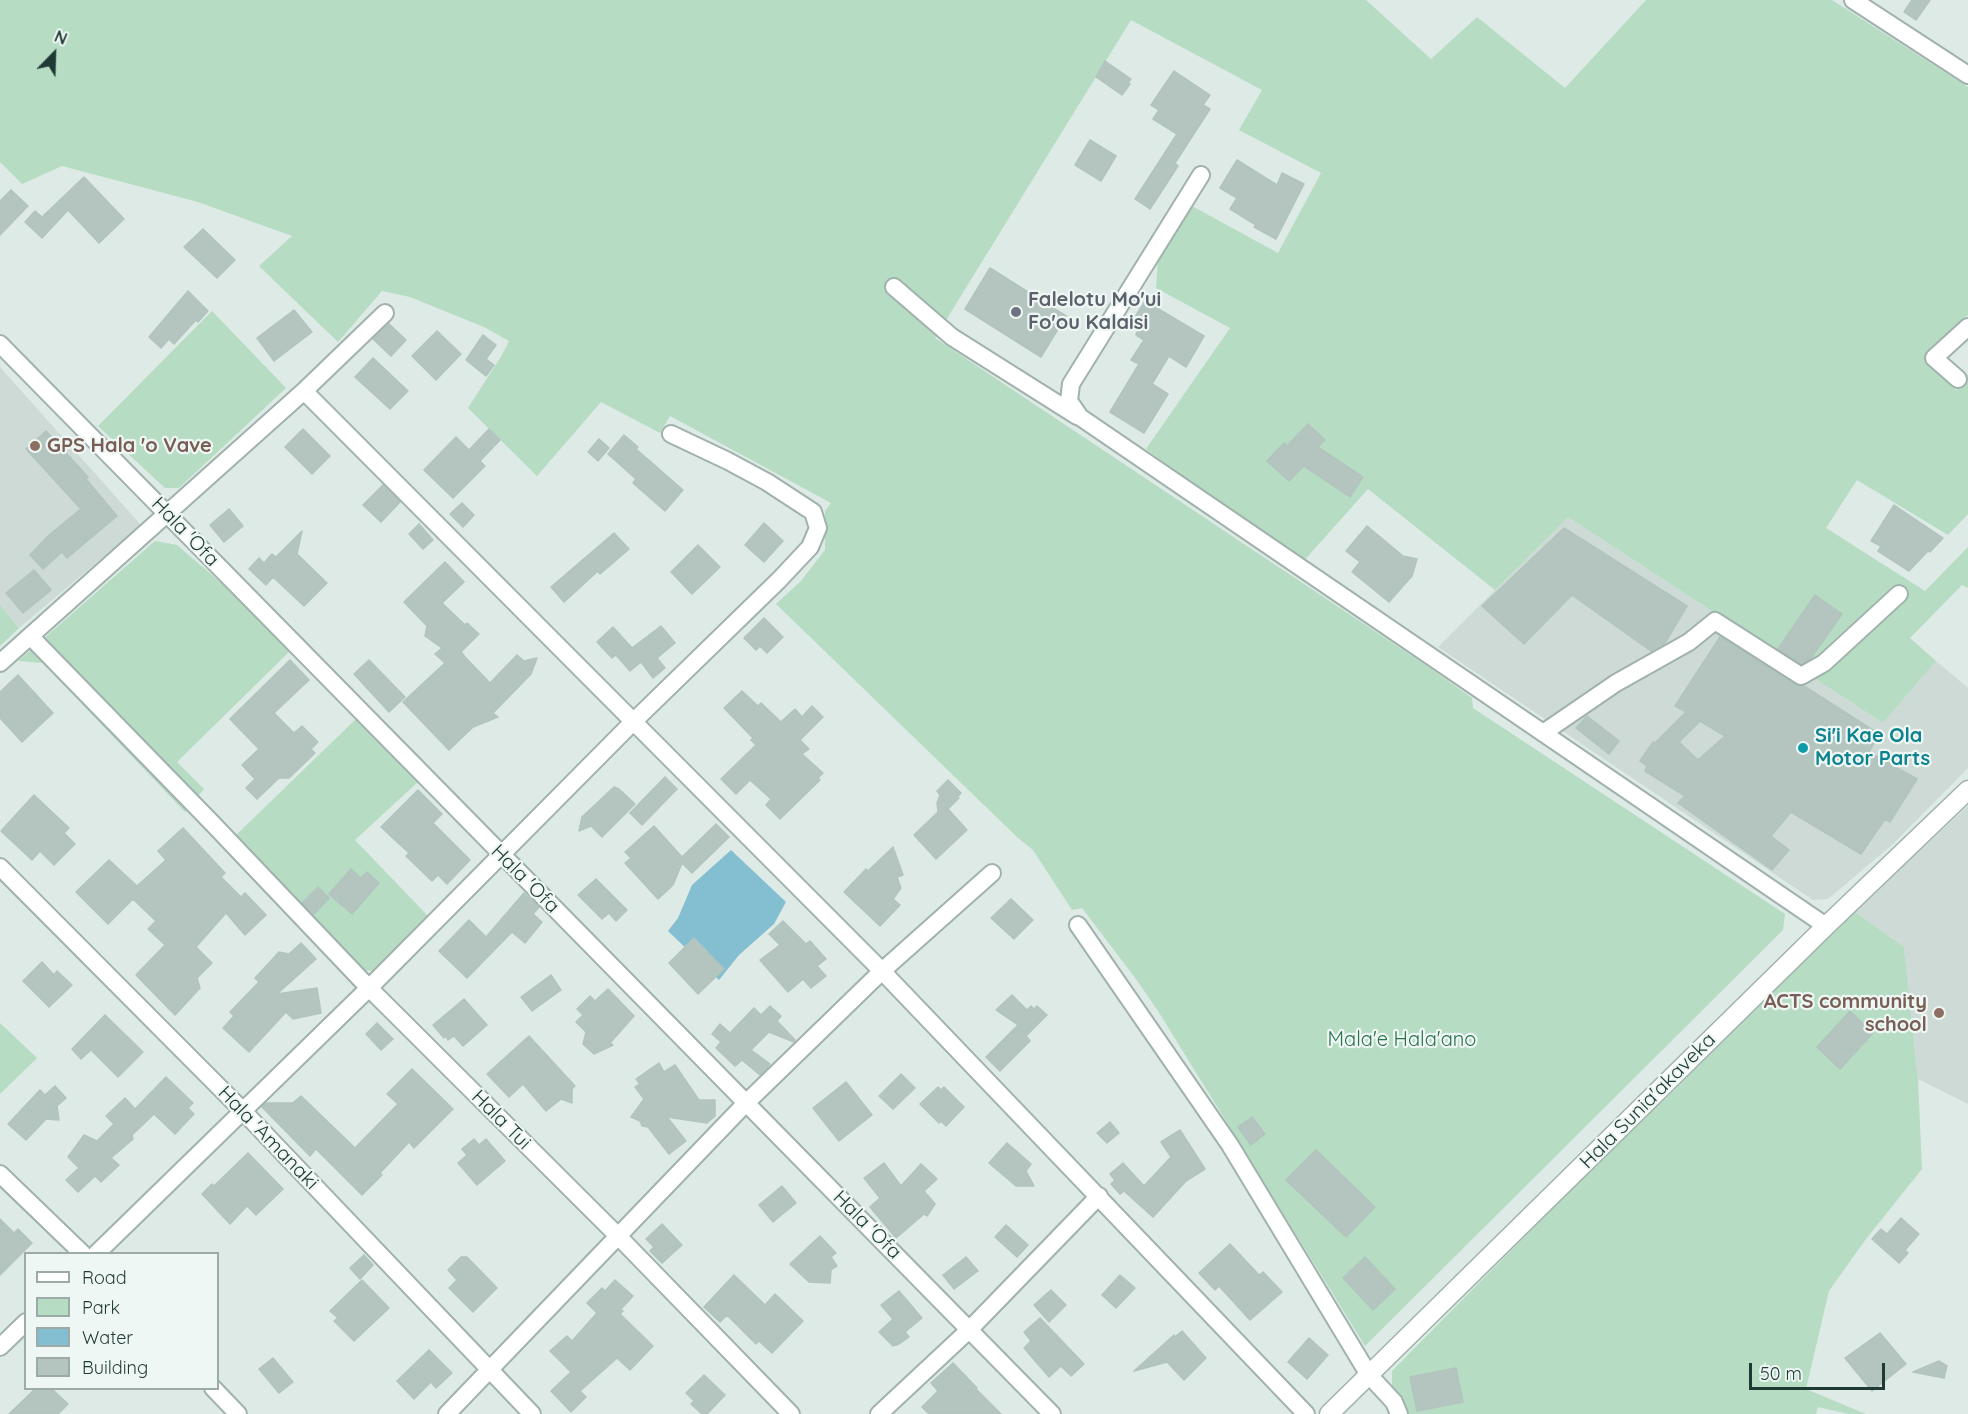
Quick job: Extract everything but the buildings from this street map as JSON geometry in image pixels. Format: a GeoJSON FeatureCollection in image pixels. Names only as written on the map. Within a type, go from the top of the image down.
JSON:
{"type":"FeatureCollection","features":[{"type":"Feature","properties":{"kind":"street"},"geometry":{"type":"LineString","coordinates":[[1853,0],[1968,75]]}},
{"type":"Feature","properties":{"kind":"street"},"geometry":{"type":"LineString","coordinates":[[1080,417],[1069,401],[1071,384],[1202,175]]}},
{"type":"Feature","properties":{"kind":"street"},"geometry":{"type":"LineString","coordinates":[[894,287],[952,336],[1080,417],[1826,926]]}},
{"type":"Feature","properties":{"kind":"street"},"geometry":{"type":"LineString","coordinates":[[0,663],[304,391],[385,313]]}},
{"type":"Feature","properties":{"kind":"street"},"geometry":{"type":"LineString","coordinates":[[1958,379],[1934,358],[1968,327]]}},
{"type":"Feature","properties":{"kind":"street","name":"Hala 'Ofa"},"geometry":{"type":"LineString","coordinates":[[0,344],[1052,1414]]}},
{"type":"Feature","properties":{"kind":"street"},"geometry":{"type":"LineString","coordinates":[[304,391],[882,971],[1306,1414]]}},
{"type":"Feature","properties":{"kind":"street"},"geometry":{"type":"LineString","coordinates":[[98,1252],[369,988],[810,547],[819,528],[813,512],[767,482],[671,434]]}},
{"type":"Feature","properties":{"kind":"street"},"geometry":{"type":"LineString","coordinates":[[1543,733],[1616,683],[1689,642],[1715,621],[1801,676],[1824,663],[1899,594]]}},
{"type":"Feature","properties":{"kind":"street","name":"Hala Tui"},"geometry":{"type":"LineString","coordinates":[[30,636],[369,988],[618,1236],[791,1414]]}},
{"type":"Feature","properties":{"kind":"street","name":"Hala Sunia'akaveka"},"geometry":{"type":"LineString","coordinates":[[1329,1414],[1826,926],[1968,790]]}},
{"type":"Feature","properties":{"kind":"street","name":"Hala 'Amanaki"},"geometry":{"type":"LineString","coordinates":[[0,867],[242,1110],[532,1414]]}},
{"type":"Feature","properties":{"kind":"street"},"geometry":{"type":"LineString","coordinates":[[447,1414],[746,1103],[882,971],[992,873]]}},
{"type":"Feature","properties":{"kind":"street"},"geometry":{"type":"LineString","coordinates":[[1078,925],[1230,1146],[1369,1375],[1394,1402],[1399,1414]]}},
{"type":"Feature","properties":{"kind":"street"},"geometry":{"type":"LineString","coordinates":[[0,1174],[81,1252]]}},
{"type":"Feature","properties":{"kind":"street"},"geometry":{"type":"LineString","coordinates":[[879,1414],[969,1330],[1099,1196]]}},
{"type":"Feature","properties":{"kind":"street"},"geometry":{"type":"LineString","coordinates":[[0,1347],[24,1324]]}},
{"type":"Feature","properties":{"kind":"street"},"geometry":{"type":"LineString","coordinates":[[214,1390],[238,1414]]}},
{"type":"Feature","properties":{"kind":"shaded area","name":"GPS Hala 'o Vave"},"geometry":{"type":"Polygon","coordinates":[[[0,367],[141,525],[19,628],[0,605],[0,367]]]}},
{"type":"Feature","properties":{"kind":"shaded area"},"geometry":{"type":"Polygon","coordinates":[[[1568,517],[1883,723],[1936,661],[1968,688],[1968,768],[1893,844],[1828,899],[1813,900],[1438,647],[1568,517]]]}},
{"type":"Feature","properties":{"kind":"shaded area","name":"ACTS community school"},"geometry":{"type":"Polygon","coordinates":[[[1968,806],[1968,1104],[1918,1079],[1904,947],[1854,911],[1968,806]]]}},
{"type":"Feature","properties":{"kind":"green space","name":"Mala'e Hala'ano"},"geometry":{"type":"Polygon","coordinates":[[[0,0],[1366,0],[1431,59],[1477,17],[1565,88],[1646,0],[1832,0],[1968,87],[1968,315],[1934,347],[1935,372],[1957,390],[1968,379],[1968,514],[1948,535],[1857,480],[1826,528],[1925,591],[1968,547],[1968,588],[1962,585],[1910,638],[1936,661],[1883,723],[1568,517],[1495,590],[1368,489],[1301,564],[1146,449],[1230,328],[1156,288],[1158,259],[1192,206],[1278,253],[1321,173],[1239,130],[1262,90],[1131,20],[935,338],[1427,666],[1472,698],[1473,708],[1785,914],[1783,930],[1365,1346],[1158,1011],[1082,908],[1072,910],[1033,850],[776,604],[801,581],[825,550],[825,511],[831,503],[670,416],[660,433],[601,402],[537,476],[468,408],[509,341],[484,327],[410,297],[382,291],[338,342],[259,266],[292,236],[198,202],[62,166],[22,184],[0,162],[0,0]]]}},
{"type":"Feature","properties":{"kind":"green space"},"geometry":{"type":"Polygon","coordinates":[[[212,311],[286,388],[179,488],[165,488],[98,426],[212,311]]]}},
{"type":"Feature","properties":{"kind":"green space"},"geometry":{"type":"Polygon","coordinates":[[[155,541],[177,545],[248,606],[291,650],[177,762],[204,789],[185,812],[43,663],[18,661],[155,541]]]}},
{"type":"Feature","properties":{"kind":"green space"},"geometry":{"type":"Polygon","coordinates":[[[0,605],[19,628],[0,646],[0,605]]]}},
{"type":"Feature","properties":{"kind":"green space"},"geometry":{"type":"Polygon","coordinates":[[[357,718],[419,781],[355,840],[429,917],[374,971],[362,970],[233,838],[357,718]]]}},
{"type":"Feature","properties":{"kind":"green space"},"geometry":{"type":"Polygon","coordinates":[[[1854,911],[1904,947],[1918,1079],[1922,1169],[1866,1239],[1829,1291],[1806,1389],[1866,1414],[1849,1414],[1818,1407],[1816,1414],[1406,1414],[1392,1386],[1392,1371],[1635,1125],[1667,1097],[1854,911]]]}},
{"type":"Feature","properties":{"kind":"green space"},"geometry":{"type":"Polygon","coordinates":[[[0,1023],[37,1058],[0,1094],[0,1023]]]}},
{"type":"Feature","properties":{"kind":"water"},"geometry":{"type":"Polygon","coordinates":[[[731,850],[786,902],[774,924],[739,955],[719,980],[668,931],[678,918],[692,885],[731,850]]]}},
{"type":"Feature","properties":{"kind":"place","name":"Falelotu Mo'ui Fo'ou Kalaisi"},"geometry":{"type":"Point","coordinates":[1016,312]}},
{"type":"Feature","properties":{"kind":"place","name":"GPS Hala 'o Vave"},"geometry":{"type":"Point","coordinates":[35,446]}},
{"type":"Feature","properties":{"kind":"place","name":"Si'i Kae Ola Motor Parts"},"geometry":{"type":"Point","coordinates":[1803,748]}},
{"type":"Feature","properties":{"kind":"place","name":"ACTS community school"},"geometry":{"type":"Point","coordinates":[1939,1013]}}]}
